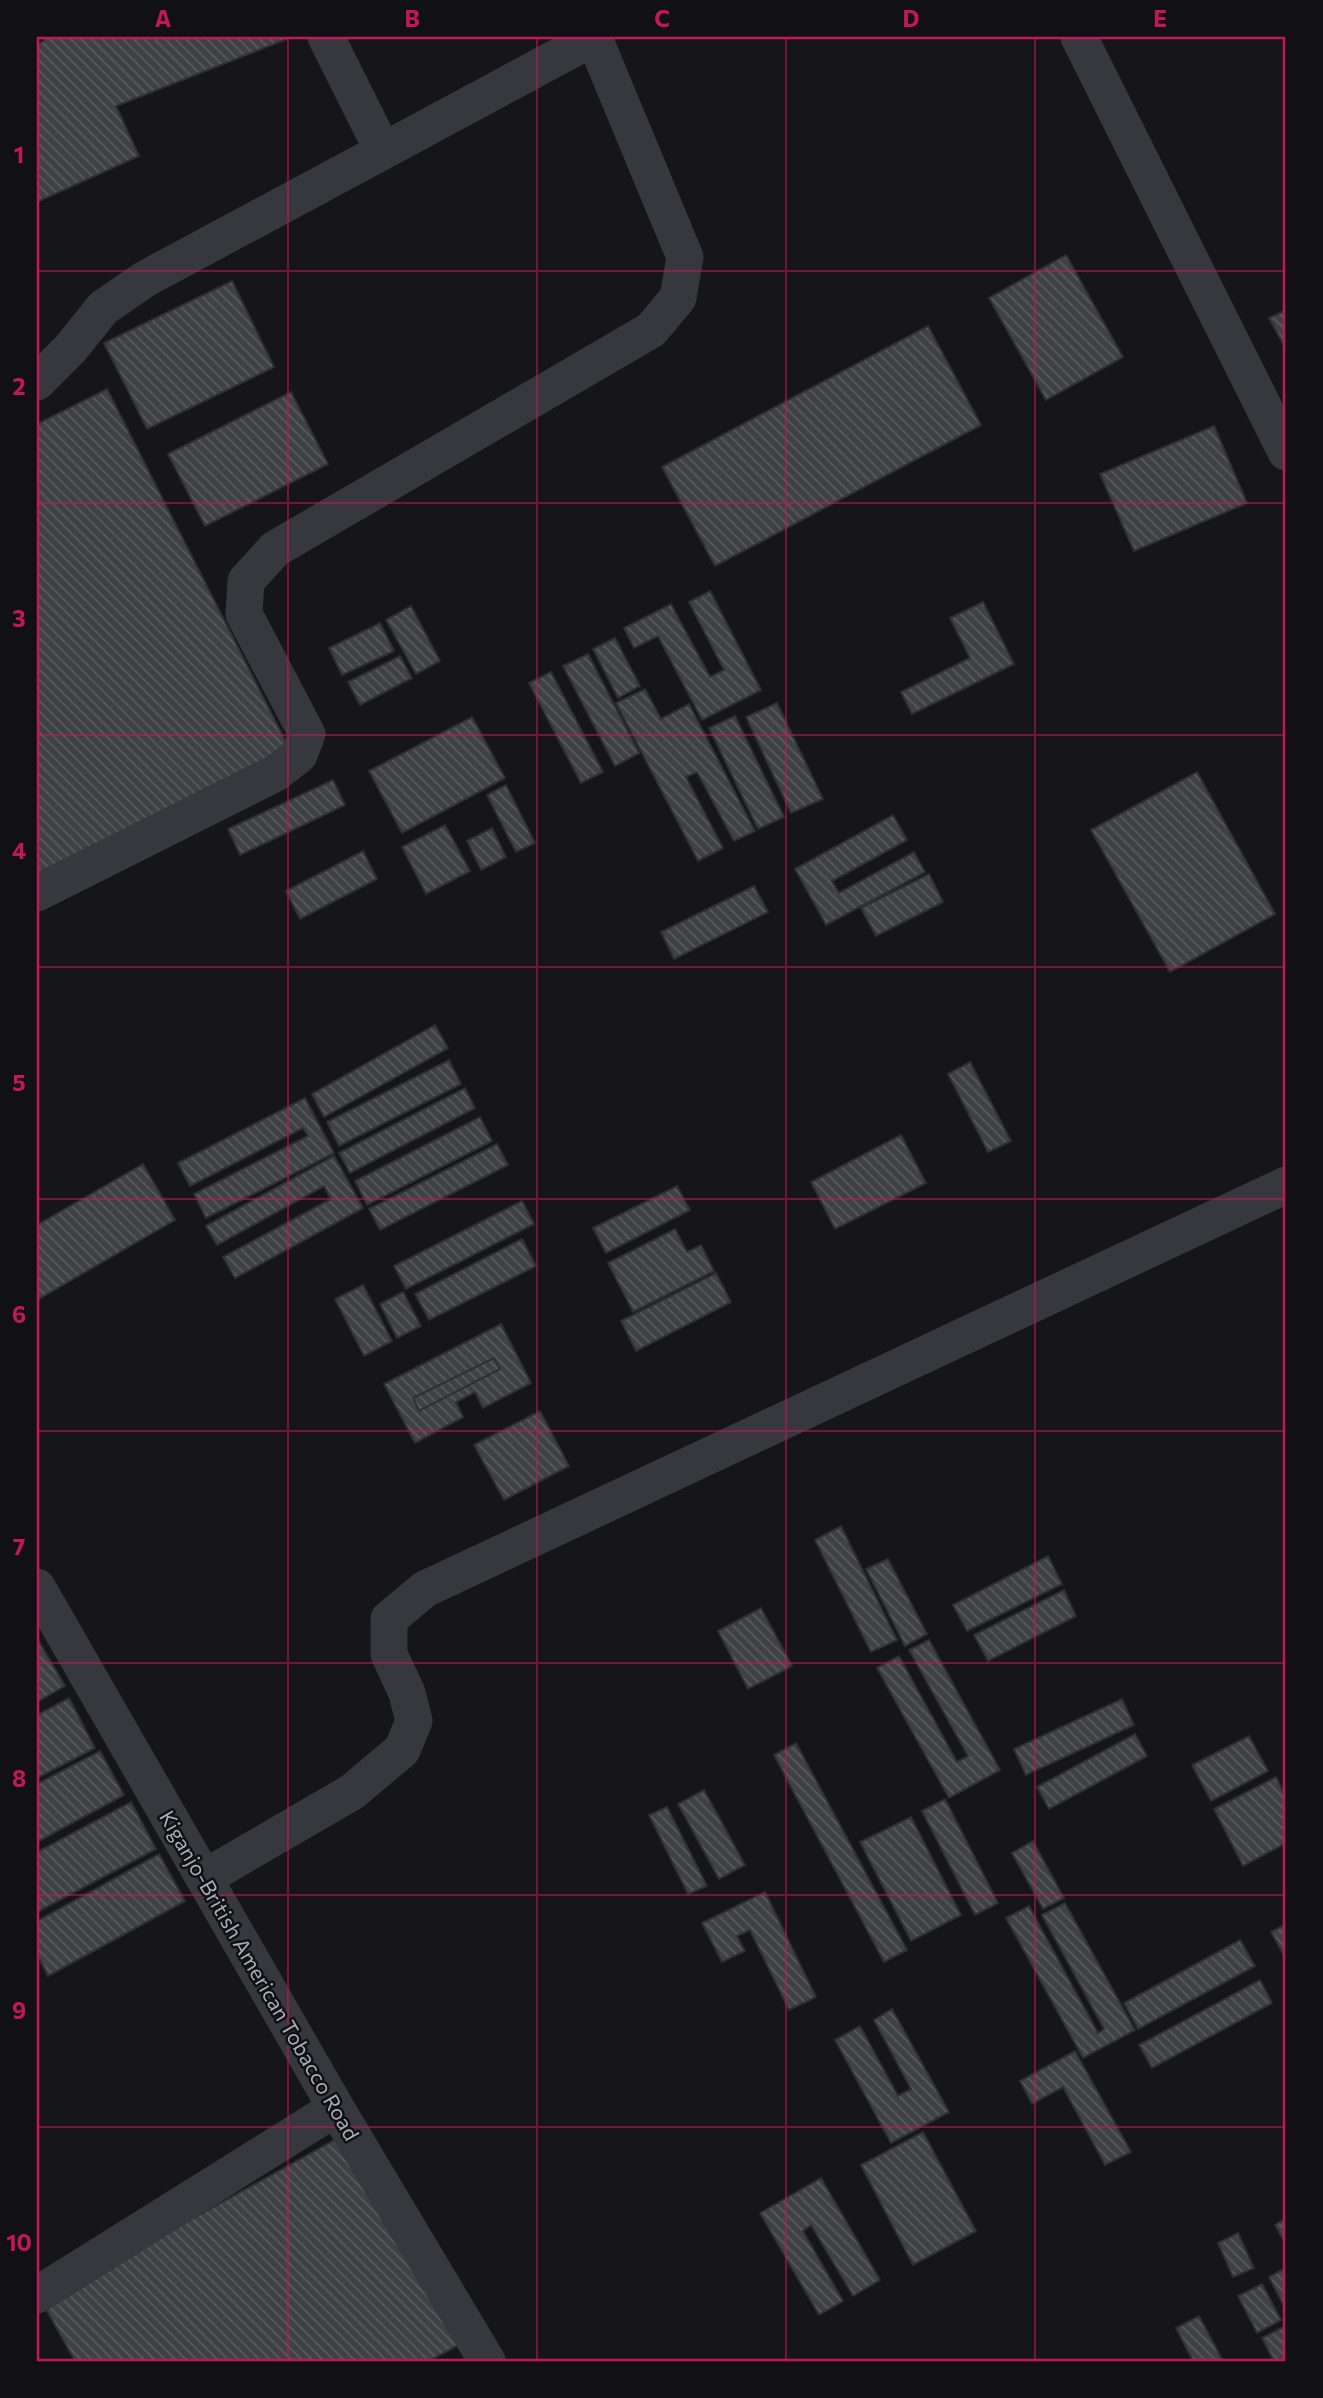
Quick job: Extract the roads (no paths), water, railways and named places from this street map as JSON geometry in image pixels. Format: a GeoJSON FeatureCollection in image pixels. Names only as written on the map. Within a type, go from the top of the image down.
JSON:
{"type":"FeatureCollection","features":[{"type":"Feature","properties":{"kind":"street"},"geometry":{"type":"LineString","coordinates":[[326,37],[383,151]]}},
{"type":"Feature","properties":{"kind":"street"},"geometry":{"type":"LineString","coordinates":[[37,382],[71,348],[103,308],[145,279],[595,37],[685,257],[678,298],[651,330],[275,549],[246,580],[244,614],[306,734],[299,755],[276,773],[37,893]]}},
{"type":"Feature","properties":{"kind":"street"},"geometry":{"type":"LineString","coordinates":[[1079,37],[1286,452]]}},
{"type":"Feature","properties":{"kind":"street"},"geometry":{"type":"LineString","coordinates":[[204,1878],[352,1791],[402,1750],[414,1721],[407,1693],[389,1654],[389,1619],[425,1590],[1286,1185]]}},
{"type":"Feature","properties":{"kind":"street","name":"Kiganjo-British American Tobacco Road"},"geometry":{"type":"LineString","coordinates":[[37,1587],[336,2108],[487,2361]]}},
{"type":"Feature","properties":{"kind":"street"},"geometry":{"type":"LineString","coordinates":[[37,2295],[336,2108]]}}]}
